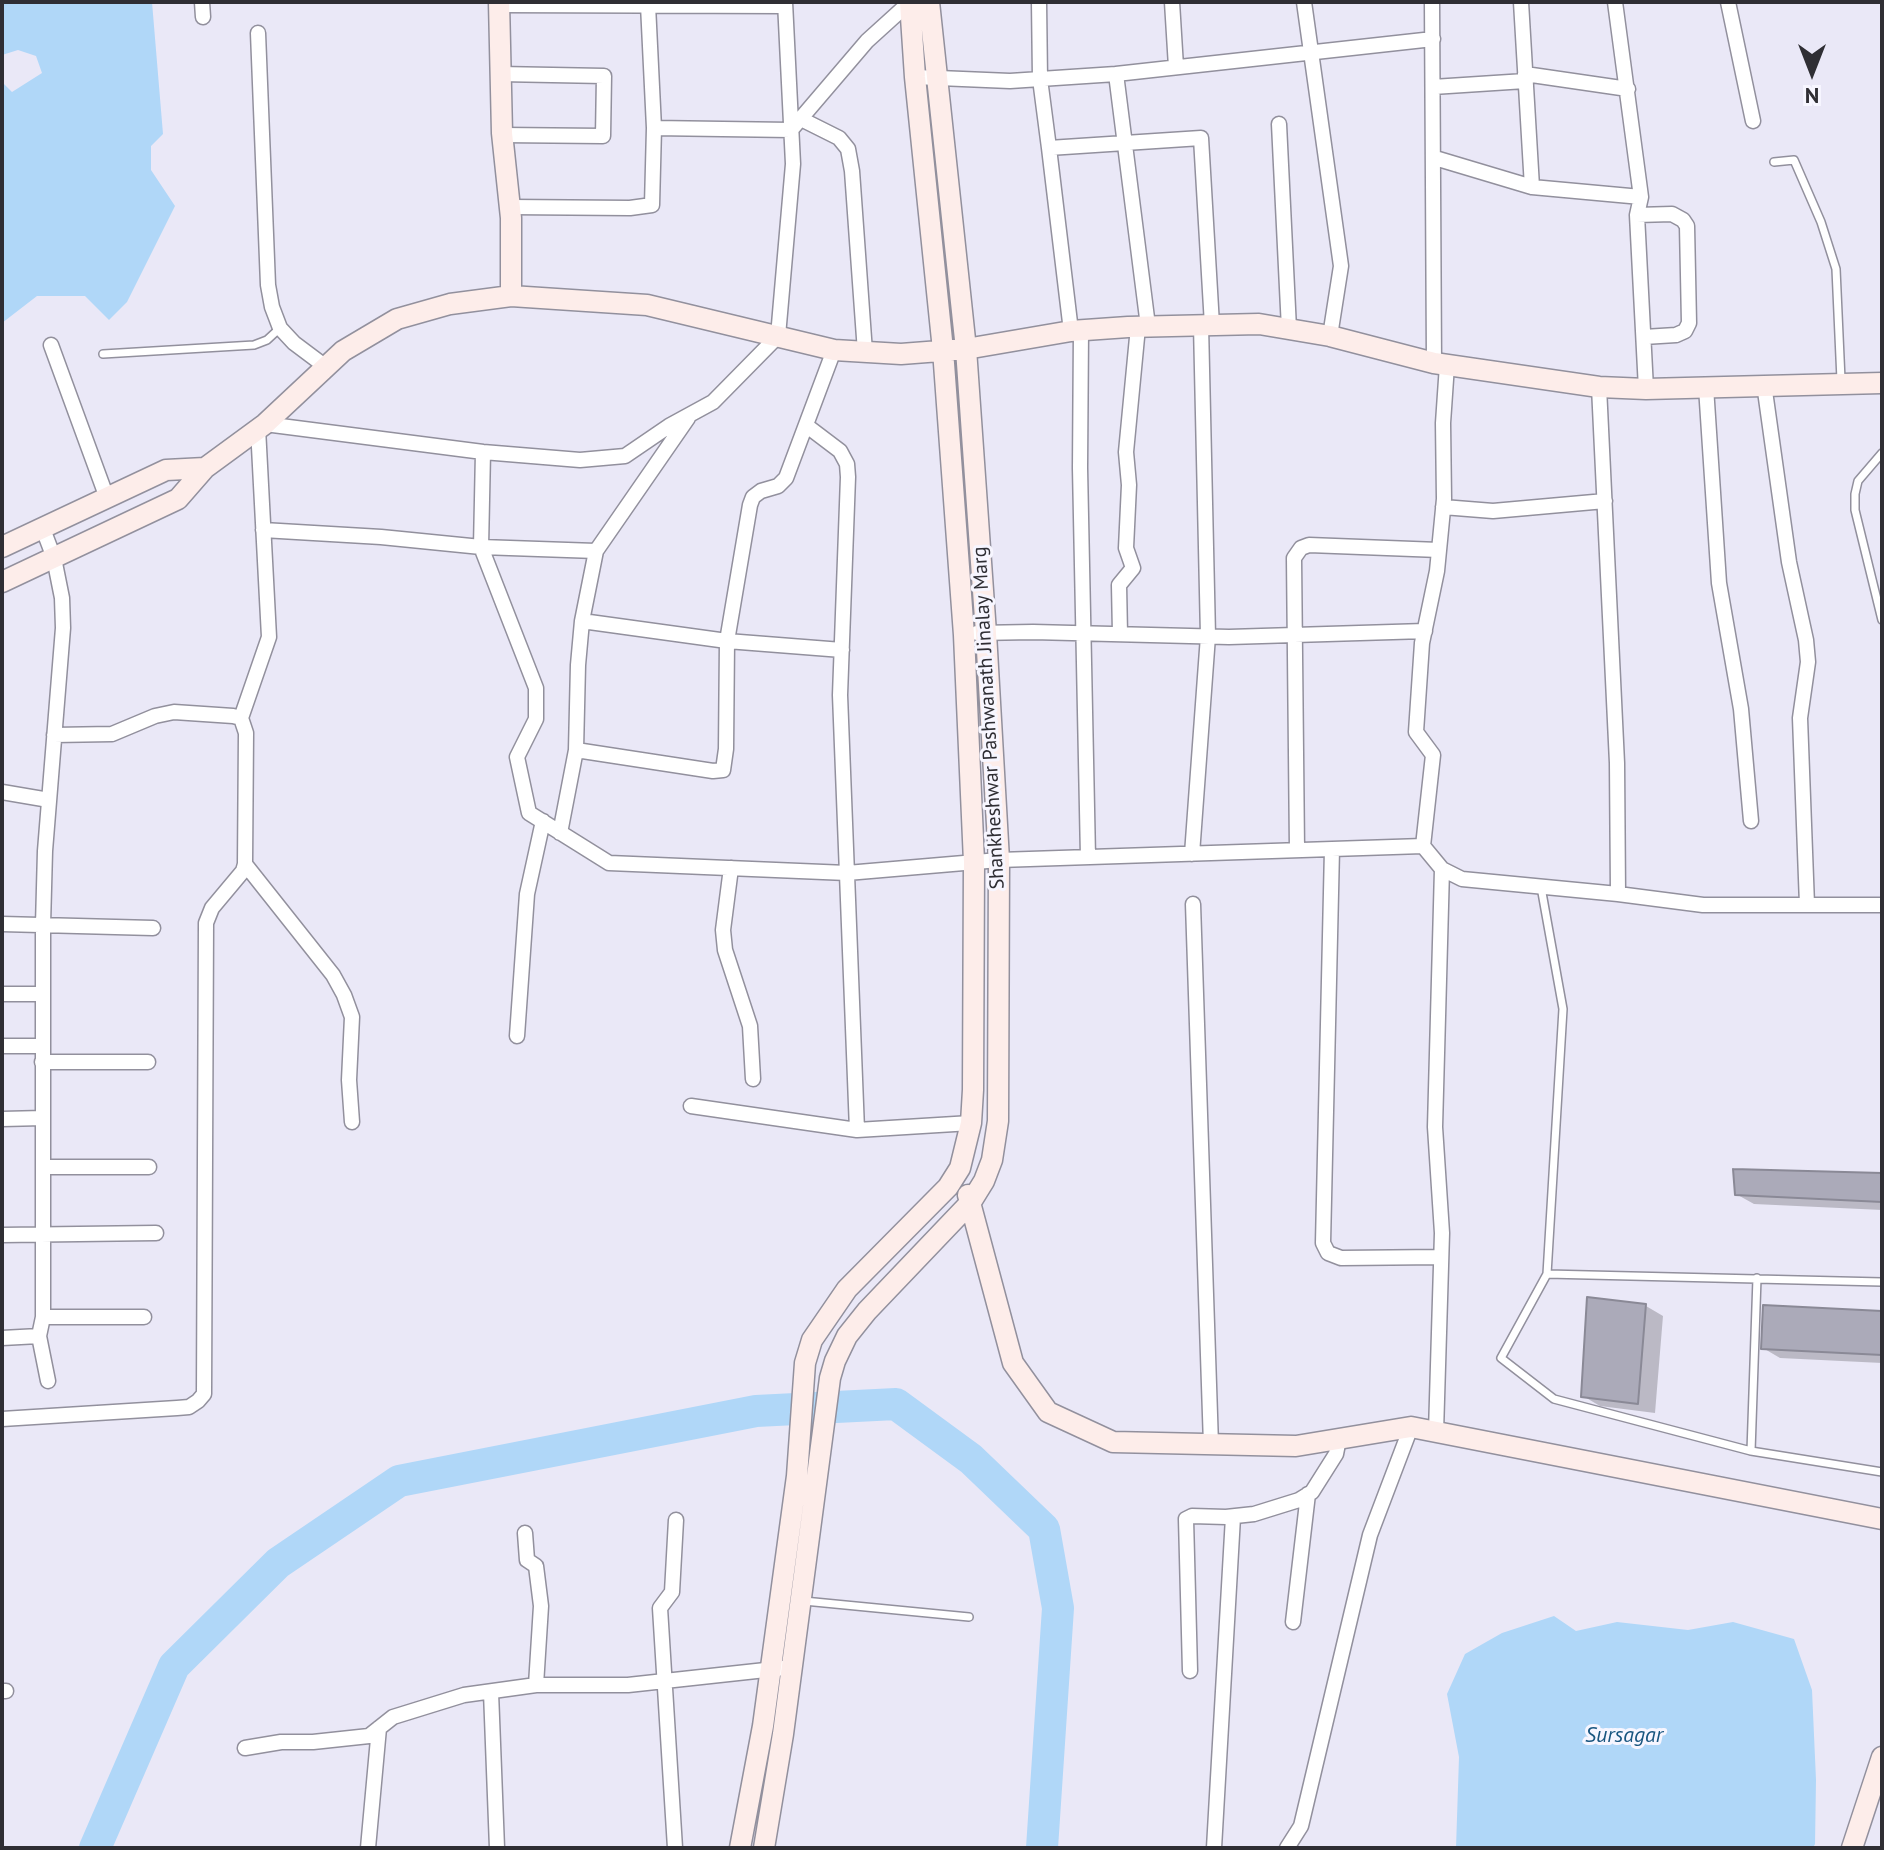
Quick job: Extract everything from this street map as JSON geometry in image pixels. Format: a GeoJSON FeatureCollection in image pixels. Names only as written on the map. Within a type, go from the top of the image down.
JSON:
{"type":"FeatureCollection","features":[{"type":"Feature","properties":{"kind":"main road"},"geometry":{"type":"LineString","coordinates":[[740,1848],[763,1726],[797,1476],[805,1363],[812,1340],[847,1289],[948,1187],[960,1168],[971,1123],[974,862],[964,635],[943,350],[910,2]]}},
{"type":"Feature","properties":{"kind":"main road","name":"Shankheshwar Pashwanath Jinalay Marg"},"geometry":{"type":"LineString","coordinates":[[764,1848],[793,1667],[830,1378],[847,1336],[867,1311],[971,1202],[992,1160],[998,1121],[999,860],[986,633],[966,349],[929,2]]}},
{"type":"Feature","properties":{"kind":"main road"},"geometry":{"type":"LineString","coordinates":[[499,4],[502,135],[510,207],[511,296]]}},
{"type":"Feature","properties":{"kind":"main road"},"geometry":{"type":"LineString","coordinates":[[2,582],[178,499],[205,468],[262,426],[343,351],[397,319],[450,304],[511,296],[647,305],[834,350],[865,352],[901,354],[966,349],[1076,330],[1259,324],[1330,336],[1440,364],[1599,387],[1646,389],[1764,384],[1882,384]]}},
{"type":"Feature","properties":{"kind":"main road"},"geometry":{"type":"LineString","coordinates":[[2,547],[166,470],[205,468]]}},
{"type":"Feature","properties":{"kind":"main road"},"geometry":{"type":"LineString","coordinates":[[960,1168],[1013,1363],[1048,1412],[1113,1442],[1296,1446],[1411,1427],[1882,1519]]}},
{"type":"Feature","properties":{"kind":"main road"},"geometry":{"type":"LineString","coordinates":[[1852,1848],[1882,1757]]}},
{"type":"Feature","properties":{"kind":"street"},"geometry":{"type":"LineString","coordinates":[[796,124],[867,41],[910,2]]}},
{"type":"Feature","properties":{"kind":"street"},"geometry":{"type":"LineString","coordinates":[[1039,2],[1040,79],[1076,330],[1088,857]]}},
{"type":"Feature","properties":{"kind":"street"},"geometry":{"type":"LineString","coordinates":[[1172,2],[1176,67]]}},
{"type":"Feature","properties":{"kind":"street"},"geometry":{"type":"LineString","coordinates":[[1304,2],[1341,266],[1330,336]]}},
{"type":"Feature","properties":{"kind":"street"},"geometry":{"type":"LineString","coordinates":[[1432,2],[1443,507],[1425,631],[1416,732],[1433,755],[1423,846],[1442,869],[1462,879],[1703,905],[1882,905]]}},
{"type":"Feature","properties":{"kind":"street"},"geometry":{"type":"LineString","coordinates":[[1521,2],[1532,187]]}},
{"type":"Feature","properties":{"kind":"street"},"geometry":{"type":"LineString","coordinates":[[1615,2],[1641,197],[1637,215],[1646,389]]}},
{"type":"Feature","properties":{"kind":"street"},"geometry":{"type":"LineString","coordinates":[[1728,2],[1753,121]]}},
{"type":"Feature","properties":{"kind":"street"},"geometry":{"type":"LineString","coordinates":[[2,1419],[189,1407],[204,1394],[206,923],[212,908],[243,871],[245,864],[246,733],[241,718],[269,637],[263,530],[262,426],[483,452],[580,460],[625,456],[713,402],[778,336],[796,124],[785,4],[499,4]]}},
{"type":"Feature","properties":{"kind":"street"},"geometry":{"type":"LineString","coordinates":[[510,207],[630,208],[652,205],[654,128],[648,5]]}},
{"type":"Feature","properties":{"kind":"street"},"geometry":{"type":"LineString","coordinates":[[258,33],[268,285],[280,328],[326,367]]}},
{"type":"Feature","properties":{"kind":"street"},"geometry":{"type":"LineString","coordinates":[[915,77],[1010,81],[1116,74],[1433,39]]}},
{"type":"Feature","properties":{"kind":"street"},"geometry":{"type":"LineString","coordinates":[[500,74],[604,76],[603,136],[502,135]]}},
{"type":"Feature","properties":{"kind":"street"},"geometry":{"type":"LineString","coordinates":[[1116,74],[1127,143],[1143,326],[1126,452],[1129,485],[1126,548],[1133,568],[1119,585],[1120,634]]}},
{"type":"Feature","properties":{"kind":"street"},"geometry":{"type":"LineString","coordinates":[[1433,87],[1525,78],[1628,89]]}},
{"type":"Feature","properties":{"kind":"street"},"geometry":{"type":"LineString","coordinates":[[654,128],[796,124],[839,138],[848,149],[852,171],[865,352]]}},
{"type":"Feature","properties":{"kind":"street"},"geometry":{"type":"LineString","coordinates":[[1279,124],[1289,329]]}},
{"type":"Feature","properties":{"kind":"street"},"geometry":{"type":"LineString","coordinates":[[1049,148],[1201,138],[1207,325],[1208,636],[1192,854]]}},
{"type":"Feature","properties":{"kind":"street"},"geometry":{"type":"LineString","coordinates":[[1435,158],[1532,187],[1641,197]]}},
{"type":"Feature","properties":{"kind":"street"},"geometry":{"type":"LineString","coordinates":[[1637,215],[1672,214],[1687,226],[1689,323],[1685,331],[1676,335],[1644,337]]}},
{"type":"Feature","properties":{"kind":"street"},"geometry":{"type":"LineString","coordinates":[[51,345],[107,498]]}},
{"type":"Feature","properties":{"kind":"street"},"geometry":{"type":"LineString","coordinates":[[576,750],[723,770],[727,641],[753,497],[778,486],[786,478],[834,350]]}},
{"type":"Feature","properties":{"kind":"street"},"geometry":{"type":"LineString","coordinates":[[1764,384],[1789,562],[1808,662],[1800,718],[1807,905]]}},
{"type":"Feature","properties":{"kind":"street"},"geometry":{"type":"LineString","coordinates":[[1599,387],[1617,763],[1618,894]]}},
{"type":"Feature","properties":{"kind":"street"},"geometry":{"type":"LineString","coordinates":[[1706,387],[1719,583],[1741,709],[1751,821]]}},
{"type":"Feature","properties":{"kind":"street"},"geometry":{"type":"LineString","coordinates":[[560,833],[576,750],[582,621],[596,551],[691,414]]}},
{"type":"Feature","properties":{"kind":"street"},"geometry":{"type":"LineString","coordinates":[[807,426],[840,451],[847,464],[840,695],[857,1130]]}},
{"type":"Feature","properties":{"kind":"street"},"geometry":{"type":"LineString","coordinates":[[483,452],[481,547],[536,688],[536,719],[517,757],[529,813],[609,863],[847,873],[999,860],[1423,846]]}},
{"type":"Feature","properties":{"kind":"street"},"geometry":{"type":"LineString","coordinates":[[1443,507],[1493,511],[1605,501]]}},
{"type":"Feature","properties":{"kind":"street"},"geometry":{"type":"LineString","coordinates":[[43,529],[54,558],[62,598],[63,628],[49,800],[43,925],[43,1317],[39,1336],[48,1381]]}},
{"type":"Feature","properties":{"kind":"street"},"geometry":{"type":"LineString","coordinates":[[263,530],[481,547],[596,551]]}},
{"type":"Feature","properties":{"kind":"street"},"geometry":{"type":"LineString","coordinates":[[1297,850],[1294,558],[1301,548],[1309,545],[1439,550]]}},
{"type":"Feature","properties":{"kind":"street"},"geometry":{"type":"LineString","coordinates":[[582,621],[727,641],[842,650]]}},
{"type":"Feature","properties":{"kind":"street"},"geometry":{"type":"LineString","coordinates":[[964,635],[1083,633],[1208,636],[1425,631]]}},
{"type":"Feature","properties":{"kind":"street"},"geometry":{"type":"LineString","coordinates":[[54,735],[112,734],[155,716],[174,712],[241,718]]}},
{"type":"Feature","properties":{"kind":"street"},"geometry":{"type":"LineString","coordinates":[[2,792],[49,800]]}},
{"type":"Feature","properties":{"kind":"street"},"geometry":{"type":"LineString","coordinates":[[517,1036],[527,894],[543,821]]}},
{"type":"Feature","properties":{"kind":"street"},"geometry":{"type":"LineString","coordinates":[[1332,849],[1323,1243],[1328,1253],[1341,1258],[1441,1257]]}},
{"type":"Feature","properties":{"kind":"street"},"geometry":{"type":"LineString","coordinates":[[245,864],[333,975],[344,995],[352,1017],[349,1080],[352,1122]]}},
{"type":"Feature","properties":{"kind":"street"},"geometry":{"type":"LineString","coordinates":[[731,868],[723,930],[725,950],[750,1026],[753,1079]]}},
{"type":"Feature","properties":{"kind":"street"},"geometry":{"type":"LineString","coordinates":[[1436,1432],[1441,1257],[1435,1127],[1442,869]]}},
{"type":"Feature","properties":{"kind":"street"},"geometry":{"type":"LineString","coordinates":[[1193,904],[1211,1445]]}},
{"type":"Feature","properties":{"kind":"street"},"geometry":{"type":"LineString","coordinates":[[2,924],[153,928]]}},
{"type":"Feature","properties":{"kind":"street"},"geometry":{"type":"LineString","coordinates":[[2,994],[42,994]]}},
{"type":"Feature","properties":{"kind":"street"},"geometry":{"type":"LineString","coordinates":[[2,1046],[42,1046]]}},
{"type":"Feature","properties":{"kind":"street"},"geometry":{"type":"LineString","coordinates":[[42,1062],[148,1062]]}},
{"type":"Feature","properties":{"kind":"street"},"geometry":{"type":"LineString","coordinates":[[691,1106],[857,1130],[971,1123]]}},
{"type":"Feature","properties":{"kind":"street"},"geometry":{"type":"LineString","coordinates":[[2,1119],[43,1118]]}},
{"type":"Feature","properties":{"kind":"street"},"geometry":{"type":"LineString","coordinates":[[43,1167],[149,1167]]}},
{"type":"Feature","properties":{"kind":"street"},"geometry":{"type":"LineString","coordinates":[[2,1235],[156,1233]]}},
{"type":"Feature","properties":{"kind":"street"},"geometry":{"type":"LineString","coordinates":[[43,1317],[144,1317]]}},
{"type":"Feature","properties":{"kind":"street"},"geometry":{"type":"LineString","coordinates":[[2,1338],[39,1336]]}},
{"type":"Feature","properties":{"kind":"street"},"geometry":{"type":"LineString","coordinates":[[1287,1848],[1301,1826],[1370,1535],[1411,1427]]}},
{"type":"Feature","properties":{"kind":"street"},"geometry":{"type":"LineString","coordinates":[[1190,1671],[1186,1519],[1192,1516],[1254,1514],[1299,1500],[1308,1494],[1336,1454],[1339,1439]]}},
{"type":"Feature","properties":{"kind":"street"},"geometry":{"type":"LineString","coordinates":[[1293,1622],[1308,1494]]}},
{"type":"Feature","properties":{"kind":"street"},"geometry":{"type":"LineString","coordinates":[[1214,1848],[1233,1517]]}},
{"type":"Feature","properties":{"kind":"street"},"geometry":{"type":"LineString","coordinates":[[675,1848],[660,1608],[672,1592],[676,1520]]}},
{"type":"Feature","properties":{"kind":"street"},"geometry":{"type":"LineString","coordinates":[[525,1533],[527,1560],[536,1566],[541,1606],[536,1685]]}},
{"type":"Feature","properties":{"kind":"street"},"geometry":{"type":"LineString","coordinates":[[245,1748],[281,1742],[369,1736],[393,1717],[464,1695],[536,1685],[665,1682],[793,1667]]}},
{"type":"Feature","properties":{"kind":"street"},"geometry":{"type":"LineString","coordinates":[[491,1692],[497,1848]]}},
{"type":"Feature","properties":{"kind":"street"},"geometry":{"type":"LineString","coordinates":[[368,1848],[379,1728]]}},
{"type":"Feature","properties":{"kind":"lane"},"geometry":{"type":"LineString","coordinates":[[1774,162],[1794,160],[1821,222],[1836,269],[1841,383]]}},
{"type":"Feature","properties":{"kind":"lane"},"geometry":{"type":"LineString","coordinates":[[103,354],[254,345],[267,340],[280,328]]}},
{"type":"Feature","properties":{"kind":"lane"},"geometry":{"type":"LineString","coordinates":[[1882,453],[1858,481],[1855,510],[1882,620]]}},
{"type":"Feature","properties":{"kind":"lane"},"geometry":{"type":"LineString","coordinates":[[1541,887],[1563,1009],[1547,1274],[1501,1358],[1554,1399],[1751,1451],[1882,1472]]}},
{"type":"Feature","properties":{"kind":"lane"},"geometry":{"type":"LineString","coordinates":[[1547,1274],[1882,1282]]}},
{"type":"Feature","properties":{"kind":"lane"},"geometry":{"type":"LineString","coordinates":[[1751,1451],[1757,1278]]}},
{"type":"Feature","properties":{"kind":"lane"},"geometry":{"type":"LineString","coordinates":[[802,1601],[969,1617]]}},
{"type":"Feature","properties":{"kind":"water"},"geometry":{"type":"Polygon","coordinates":[[[2,2],[152,2],[163,134],[151,146],[151,170],[175,206],[127,302],[109,320],[85,296],[37,296],[2,323],[2,82],[12,92],[42,73],[36,56],[18,50],[2,55],[2,2]]]}},
{"type":"Feature","properties":{"kind":"water","name":"Sursagar"},"geometry":{"type":"Polygon","coordinates":[[[1554,1616],[1576,1631],[1617,1622],[1688,1630],[1733,1622],[1794,1639],[1812,1690],[1816,1780],[1813,1848],[1456,1848],[1459,1757],[1447,1694],[1465,1654],[1502,1633],[1554,1616]]]}},
{"type":"Feature","properties":{"kind":"building"},"geometry":{"type":"Polygon","coordinates":[[[1733,1169],[1882,1173],[1882,1202],[1735,1195],[1733,1169]]]}},
{"type":"Feature","properties":{"kind":"building"},"geometry":{"type":"Polygon","coordinates":[[[1587,1297],[1646,1304],[1638,1404],[1581,1397],[1587,1297]]]}},
{"type":"Feature","properties":{"kind":"building"},"geometry":{"type":"Polygon","coordinates":[[[1763,1305],[1882,1311],[1882,1355],[1761,1349],[1763,1305]]]}},
{"type":"Feature","properties":{"kind":"waterway"},"geometry":{"type":"LineString","coordinates":[[95,1848],[174,1666],[278,1563],[399,1481],[756,1411],[896,1404],[971,1459],[1044,1529],[1058,1608],[1042,1848]]}}]}
